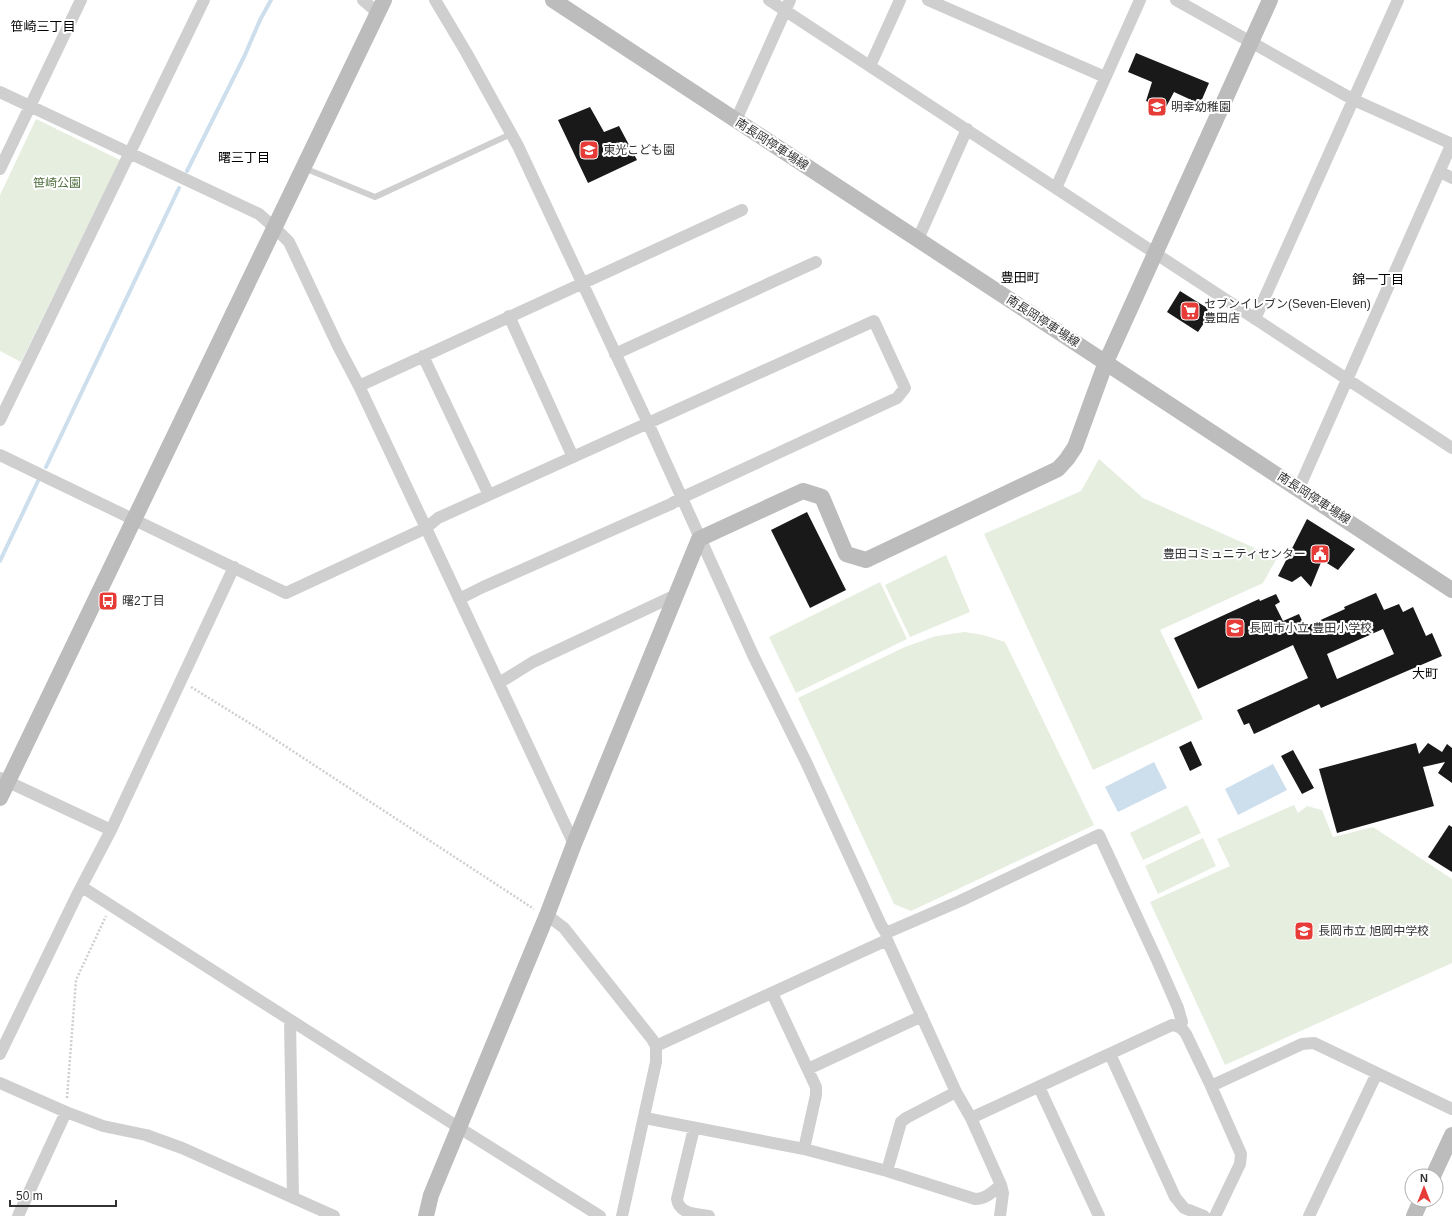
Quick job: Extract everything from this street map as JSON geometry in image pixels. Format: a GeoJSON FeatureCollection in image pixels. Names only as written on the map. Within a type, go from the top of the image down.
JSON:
{"type":"FeatureCollection","features":[{"type":"Feature","properties":{"kind":"street"},"geometry":{"type":"LineString","coordinates":[[0,169],[81,0]]}},
{"type":"Feature","properties":{"kind":"street"},"geometry":{"type":"LineString","coordinates":[[0,420],[204,0]]}},
{"type":"Feature","properties":{"kind":"street"},"geometry":{"type":"LineString","coordinates":[[0,798],[4,780],[135,520],[381,6],[363,0]]}},
{"type":"Feature","properties":{"kind":"street"},"geometry":{"type":"LineString","coordinates":[[435,0],[466,52],[511,134],[648,423],[699,539],[753,655],[806,762],[887,937],[956,1092],[971,1118],[1001,1185],[1003,1193],[1000,1216]]}},
{"type":"Feature","properties":{"kind":"street","name":"南長岡停車場線"},"geometry":{"type":"LineString","coordinates":[[553,0],[1299,488],[1452,590]]}},
{"type":"Feature","properties":{"kind":"street"},"geometry":{"type":"LineString","coordinates":[[770,0],[788,5],[870,66],[1452,448]]}},
{"type":"Feature","properties":{"kind":"street"},"geometry":{"type":"LineString","coordinates":[[870,66],[900,0]]}},
{"type":"Feature","properties":{"kind":"street"},"geometry":{"type":"LineString","coordinates":[[928,0],[1105,77]]}},
{"type":"Feature","properties":{"kind":"street"},"geometry":{"type":"LineString","coordinates":[[1056,188],[1140,0]]}},
{"type":"Feature","properties":{"kind":"street"},"geometry":{"type":"LineString","coordinates":[[1176,0],[1354,100],[1452,143],[1299,488]]}},
{"type":"Feature","properties":{"kind":"street"},"geometry":{"type":"LineString","coordinates":[[426,1216],[431,1195],[458,1127],[547,915],[574,844],[699,539],[803,490],[822,497],[846,554],[866,560],[1058,469],[1068,459],[1075,447],[1106,362],[1270,0]]}},
{"type":"Feature","properties":{"kind":"street"},"geometry":{"type":"LineString","coordinates":[[1256,319],[1398,0]]}},
{"type":"Feature","properties":{"kind":"street"},"geometry":{"type":"LineString","coordinates":[[736,120],[788,5]]}},
{"type":"Feature","properties":{"kind":"street"},"geometry":{"type":"LineString","coordinates":[[0,92],[259,214],[290,242],[574,844]]}},
{"type":"Feature","properties":{"kind":"street"},"geometry":{"type":"LineString","coordinates":[[918,239],[967,129]]}},
{"type":"Feature","properties":{"kind":"street"},"geometry":{"type":"LineString","coordinates":[[1440,172],[1452,178]]}},
{"type":"Feature","properties":{"kind":"street"},"geometry":{"type":"LineString","coordinates":[[359,386],[742,210]]}},
{"type":"Feature","properties":{"kind":"street"},"geometry":{"type":"LineString","coordinates":[[615,354],[816,262]]}},
{"type":"Feature","properties":{"kind":"street"},"geometry":{"type":"LineString","coordinates":[[509,316],[573,457]]}},
{"type":"Feature","properties":{"kind":"street"},"geometry":{"type":"LineString","coordinates":[[0,455],[286,592],[426,528],[438,518],[874,321],[905,388],[897,398],[671,504],[459,599]]}},
{"type":"Feature","properties":{"kind":"street"},"geometry":{"type":"LineString","coordinates":[[423,356],[490,495]]}},
{"type":"Feature","properties":{"kind":"street"},"geometry":{"type":"LineString","coordinates":[[0,1054],[60,930],[111,830],[234,567]]}},
{"type":"Feature","properties":{"kind":"street"},"geometry":{"type":"LineString","coordinates":[[499,684],[533,662],[676,595]]}},
{"type":"Feature","properties":{"kind":"street"},"geometry":{"type":"LineString","coordinates":[[4,780],[111,830]]}},
{"type":"Feature","properties":{"kind":"street"},"geometry":{"type":"LineString","coordinates":[[656,1046],[772,993],[1099,835],[1178,1008],[1182,1022],[1180,1027]]}},
{"type":"Feature","properties":{"kind":"street"},"geometry":{"type":"LineString","coordinates":[[82,886],[290,1020],[600,1216]]}},
{"type":"Feature","properties":{"kind":"street"},"geometry":{"type":"LineString","coordinates":[[547,915],[564,928],[656,1046],[656,1062],[645,1118],[622,1216]]}},
{"type":"Feature","properties":{"kind":"street"},"geometry":{"type":"LineString","coordinates":[[772,993],[816,1088],[816,1095],[804,1149]]}},
{"type":"Feature","properties":{"kind":"street"},"geometry":{"type":"LineString","coordinates":[[808,1069],[922,1016]]}},
{"type":"Feature","properties":{"kind":"street"},"geometry":{"type":"LineString","coordinates":[[290,1020],[293,1198]]}},
{"type":"Feature","properties":{"kind":"street"},"geometry":{"type":"LineString","coordinates":[[971,1118],[1172,1025],[1183,1028],[1241,1154],[1242,1160],[1215,1216]]}},
{"type":"Feature","properties":{"kind":"street"},"geometry":{"type":"LineString","coordinates":[[1211,1086],[1302,1044],[1314,1043],[1452,1109]]}},
{"type":"Feature","properties":{"kind":"street"},"geometry":{"type":"LineString","coordinates":[[1110,1054],[1175,1197],[1184,1208],[1204,1216]]}},
{"type":"Feature","properties":{"kind":"street"},"geometry":{"type":"LineString","coordinates":[[1309,1216],[1377,1073]]}},
{"type":"Feature","properties":{"kind":"street"},"geometry":{"type":"LineString","coordinates":[[0,1082],[66,1112],[103,1126],[146,1135],[182,1148],[334,1216]]}},
{"type":"Feature","properties":{"kind":"street"},"geometry":{"type":"LineString","coordinates":[[1039,1087],[1099,1216]]}},
{"type":"Feature","properties":{"kind":"street"},"geometry":{"type":"LineString","coordinates":[[887,1171],[901,1122],[956,1092]]}},
{"type":"Feature","properties":{"kind":"street"},"geometry":{"type":"LineString","coordinates":[[18,1216],[66,1112]]}},
{"type":"Feature","properties":{"kind":"street"},"geometry":{"type":"LineString","coordinates":[[645,1118],[804,1149],[887,1171],[974,1199],[981,1199],[988,1196],[1001,1185]]}},
{"type":"Feature","properties":{"kind":"street"},"geometry":{"type":"LineString","coordinates":[[694,1128],[678,1204],[682,1209],[688,1212],[709,1216]]}},
{"type":"Feature","properties":{"kind":"street"},"geometry":{"type":"LineString","coordinates":[[1437,1168],[1452,1134]]}},
{"type":"Feature","properties":{"kind":"lane"},"geometry":{"type":"LineString","coordinates":[[304,168],[375,197],[511,134]]}},
{"type":"Feature","properties":{"kind":"path"},"geometry":{"type":"LineString","coordinates":[[180,681],[259,729],[532,908],[547,915]]}},
{"type":"Feature","properties":{"kind":"path"},"geometry":{"type":"LineString","coordinates":[[66,1112],[76,980],[111,905]]}},
{"type":"Feature","properties":{"kind":"green space","name":"笹崎公園"},"geometry":{"type":"Polygon","coordinates":[[[36,119],[120,160],[21,362],[0,351],[0,195],[36,119]]]}},
{"type":"Feature","properties":{"kind":"green space"},"geometry":{"type":"Polygon","coordinates":[[[1099,459],[1143,498],[1277,558],[1263,583],[1160,630],[1203,719],[1093,770],[984,534],[1081,491],[1099,459]]]}},
{"type":"Feature","properties":{"kind":"green space"},"geometry":{"type":"Polygon","coordinates":[[[946,555],[970,612],[910,637],[885,585],[946,555]]]}},
{"type":"Feature","properties":{"kind":"green space"},"geometry":{"type":"Polygon","coordinates":[[[880,582],[907,639],[796,693],[769,637],[880,582]]]}},
{"type":"Feature","properties":{"kind":"green space"},"geometry":{"type":"Polygon","coordinates":[[[965,632],[983,635],[1005,642],[1094,825],[911,911],[894,904],[798,698],[905,647],[936,636],[965,632]]]}},
{"type":"Feature","properties":{"kind":"green space"},"geometry":{"type":"Polygon","coordinates":[[[1187,805],[1201,833],[1143,860],[1130,833],[1187,805]]]}},
{"type":"Feature","properties":{"kind":"green space"},"geometry":{"type":"Polygon","coordinates":[[[1294,805],[1298,813],[1307,806],[1322,810],[1333,837],[1373,827],[1452,879],[1452,963],[1225,1065],[1150,902],[1230,866],[1217,839],[1294,805]]]}},
{"type":"Feature","properties":{"kind":"green space"},"geometry":{"type":"Polygon","coordinates":[[[1203,838],[1216,866],[1158,894],[1145,866],[1203,838]]]}},
{"type":"Feature","properties":{"kind":"water"},"geometry":{"type":"Polygon","coordinates":[[[1154,762],[1167,788],[1118,812],[1105,787],[1154,762]]]}},
{"type":"Feature","properties":{"kind":"water"},"geometry":{"type":"Polygon","coordinates":[[[1273,764],[1287,790],[1238,815],[1225,789],[1273,764]]]}},
{"type":"Feature","properties":{"kind":"building","name":"明幸幼稚園"},"geometry":{"type":"Polygon","coordinates":[[[1136,53],[1209,83],[1200,104],[1174,92],[1165,109],[1146,101],[1152,82],[1128,72],[1136,53]]]}},
{"type":"Feature","properties":{"kind":"building","name":"東光こども園"},"geometry":{"type":"Polygon","coordinates":[[[590,107],[604,132],[619,126],[637,160],[588,183],[558,120],[590,107]]]}},
{"type":"Feature","properties":{"kind":"building","name":"セブンイレブン(Seven-Eleven) 豊田店"},"geometry":{"type":"Polygon","coordinates":[[[1180,291],[1212,311],[1198,332],[1167,312],[1180,291]]]}},
{"type":"Feature","properties":{"kind":"building"},"geometry":{"type":"Polygon","coordinates":[[[807,512],[846,590],[810,608],[771,530],[807,512]]]}},
{"type":"Feature","properties":{"kind":"building","name":"豊田コミュニティセンター"},"geometry":{"type":"Polygon","coordinates":[[[1307,519],[1355,549],[1338,570],[1322,560],[1311,587],[1301,576],[1292,582],[1278,576],[1307,519]]]}},
{"type":"Feature","properties":{"kind":"building"},"geometry":{"type":"Polygon","coordinates":[[[1376,593],[1384,610],[1399,604],[1403,612],[1413,607],[1426,636],[1432,633],[1442,656],[1321,708],[1319,704],[1254,734],[1249,723],[1244,725],[1237,710],[1308,678],[1293,645],[1198,689],[1174,638],[1259,599],[1260,601],[1276,594],[1280,602],[1275,605],[1283,621],[1299,614],[1305,627],[1345,609],[1344,607],[1376,593]],[[1383,629],[1327,654],[1337,679],[1394,654],[1383,629]]]}},
{"type":"Feature","properties":{"kind":"building"},"geometry":{"type":"Polygon","coordinates":[[[1191,741],[1202,765],[1190,771],[1179,747],[1191,741]]]}},
{"type":"Feature","properties":{"kind":"building"},"geometry":{"type":"Polygon","coordinates":[[[1416,743],[1419,754],[1428,743],[1442,752],[1447,744],[1452,748],[1452,783],[1438,773],[1445,762],[1423,767],[1434,806],[1337,833],[1319,769],[1416,743]]]}},
{"type":"Feature","properties":{"kind":"building"},"geometry":{"type":"Polygon","coordinates":[[[1293,750],[1314,788],[1302,794],[1281,756],[1293,750]]]}},
{"type":"Feature","properties":{"kind":"building"},"geometry":{"type":"Polygon","coordinates":[[[1449,825],[1452,827],[1452,872],[1428,857],[1449,825]]]}},
{"type":"Feature","properties":{"kind":"waterway"},"geometry":{"type":"LineString","coordinates":[[187,171],[271,0]]}},
{"type":"Feature","properties":{"kind":"waterway"},"geometry":{"type":"LineString","coordinates":[[46,467],[179,188]]}},
{"type":"Feature","properties":{"kind":"waterway"},"geometry":{"type":"LineString","coordinates":[[0,561],[38,481]]}},
{"type":"Feature","properties":{"kind":"place","name":"明幸幼稚園"},"geometry":{"type":"Point","coordinates":[1157,107]}},
{"type":"Feature","properties":{"kind":"place","name":"東光こども園"},"geometry":{"type":"Point","coordinates":[589,150]}},
{"type":"Feature","properties":{"kind":"place","name":"セブンイレブン(Seven-Eleven) 豊田店"},"geometry":{"type":"Point","coordinates":[1190,311]}},
{"type":"Feature","properties":{"kind":"place","name":"豊田コミュニティセンター"},"geometry":{"type":"Point","coordinates":[1320,554]}},
{"type":"Feature","properties":{"kind":"place","name":"曙2丁目"},"geometry":{"type":"Point","coordinates":[108,601]}},
{"type":"Feature","properties":{"kind":"place","name":"長岡市小立 豊田小学校"},"geometry":{"type":"Point","coordinates":[1235,628]}},
{"type":"Feature","properties":{"kind":"place","name":"長岡市立 旭岡中学校"},"geometry":{"type":"Point","coordinates":[1304,931]}},
{"type":"Feature","properties":{"kind":"district","name":"笹崎三丁目"},"geometry":{"type":"Point","coordinates":[43,26]}},
{"type":"Feature","properties":{"kind":"district","name":"曙三丁目"},"geometry":{"type":"Point","coordinates":[244,157]}},
{"type":"Feature","properties":{"kind":"district","name":"豊田町"},"geometry":{"type":"Point","coordinates":[1020,277]}},
{"type":"Feature","properties":{"kind":"district","name":"錦一丁目"},"geometry":{"type":"Point","coordinates":[1378,279]}},
{"type":"Feature","properties":{"kind":"district","name":"大町"},"geometry":{"type":"Point","coordinates":[1425,673]}}]}
